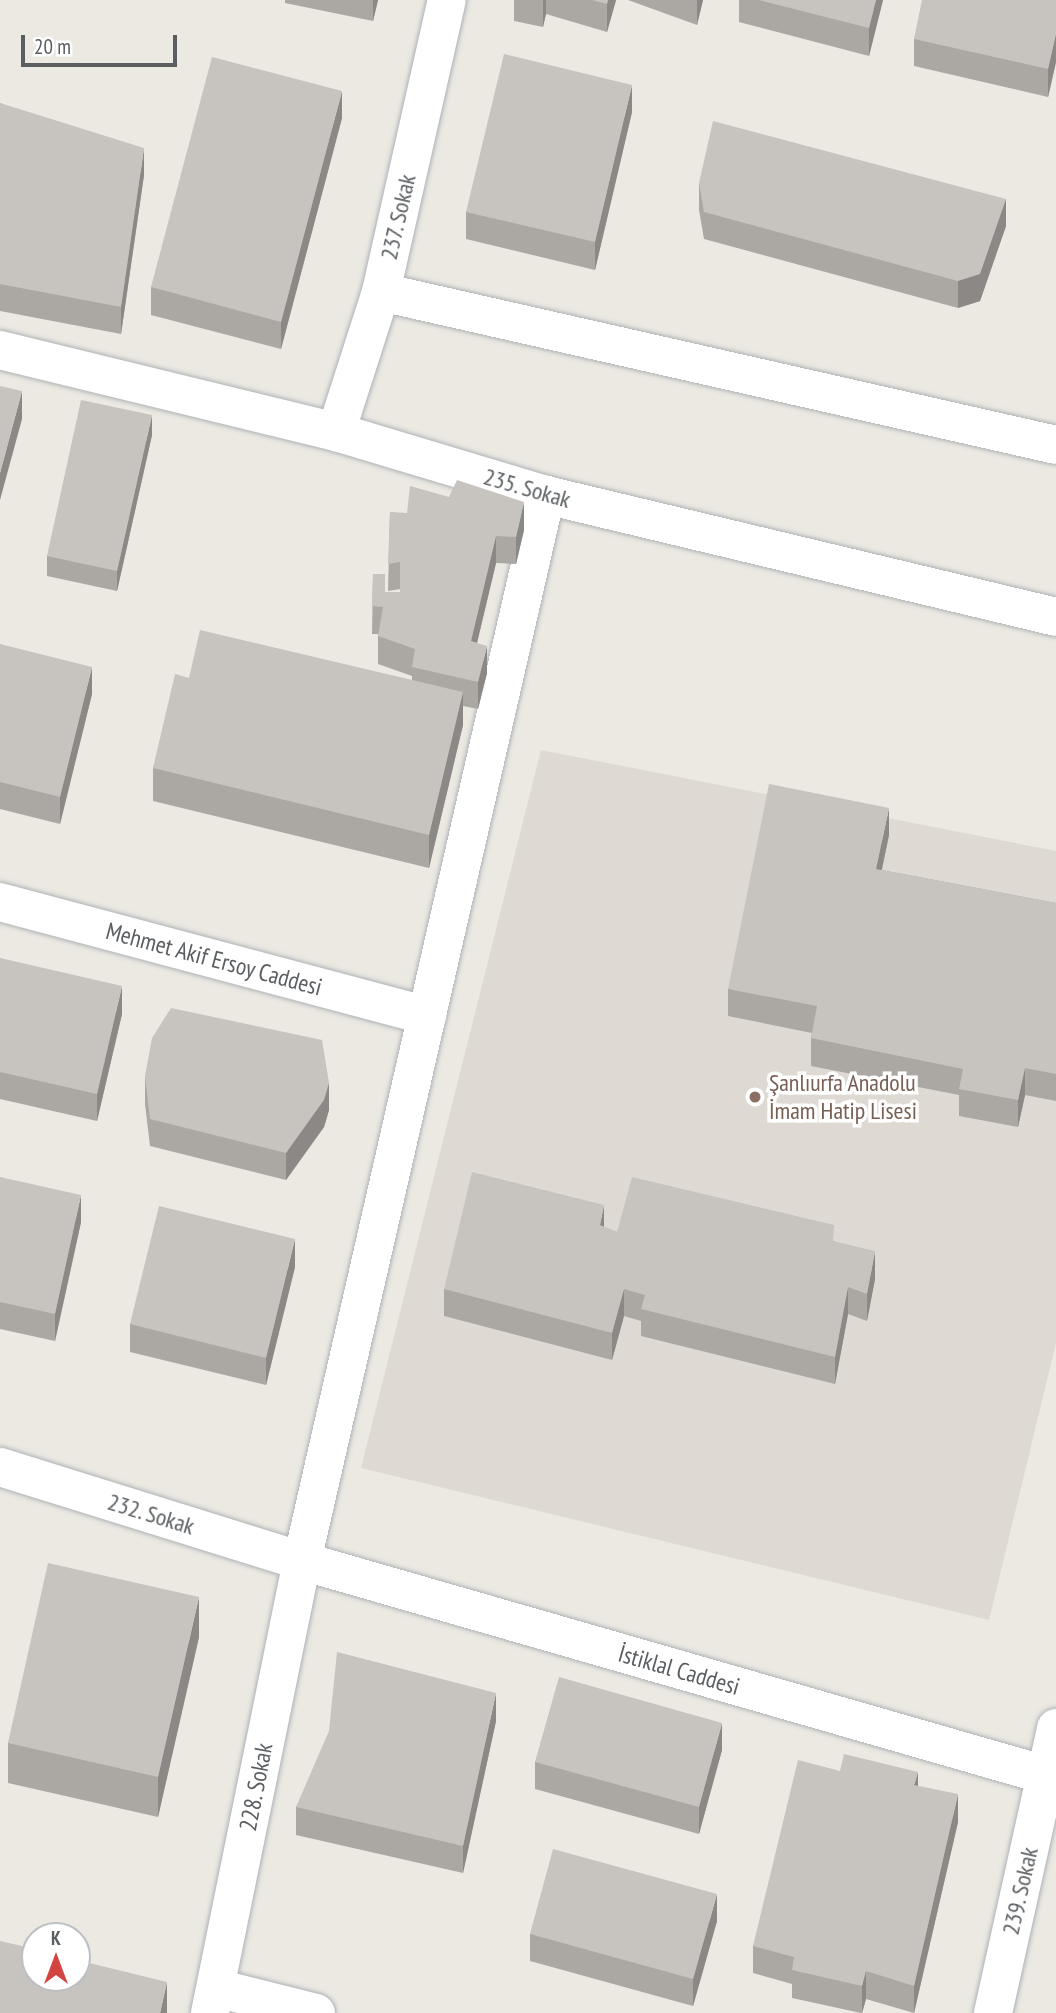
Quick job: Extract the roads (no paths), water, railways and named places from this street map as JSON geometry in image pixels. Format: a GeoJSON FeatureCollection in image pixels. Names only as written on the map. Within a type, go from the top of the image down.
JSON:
{"type":"FeatureCollection","features":[{"type":"Feature","properties":{"kind":"street","name":"237. Sokak"},"geometry":{"type":"LineString","coordinates":[[336,432],[381,292],[447,0]]}},
{"type":"Feature","properties":{"kind":"street"},"geometry":{"type":"LineString","coordinates":[[381,292],[1056,445]]}},
{"type":"Feature","properties":{"kind":"street","name":"235. Sokak"},"geometry":{"type":"LineString","coordinates":[[0,351],[336,432],[546,495],[1056,617]]}},
{"type":"Feature","properties":{"kind":"street","name":"228. Sokak"},"geometry":{"type":"LineString","coordinates":[[213,2001],[302,1561],[546,495]]}},
{"type":"Feature","properties":{"kind":"street","name":"Mehmet Akif Ersoy Caddesi"},"geometry":{"type":"LineString","coordinates":[[0,902],[427,1016]]}},
{"type":"Feature","properties":{"kind":"street","name":"232. Sokak"},"geometry":{"type":"LineString","coordinates":[[0,1466],[302,1561]]}},
{"type":"Feature","properties":{"kind":"street","name":"İstiklal Caddesi"},"geometry":{"type":"LineString","coordinates":[[302,1561],[1051,1777]]}},
{"type":"Feature","properties":{"kind":"street","name":"239. Sokak"},"geometry":{"type":"LineString","coordinates":[[993,2013],[1051,1777],[1056,1728]]}},
{"type":"Feature","properties":{"kind":"street"},"geometry":{"type":"LineString","coordinates":[[213,2001],[316,2013]]}},
{"type":"Feature","properties":{"kind":"place","name":"Şanlıurfa Anadolu İmam Hatip Lisesi"},"geometry":{"type":"Point","coordinates":[755,1097]}}]}
